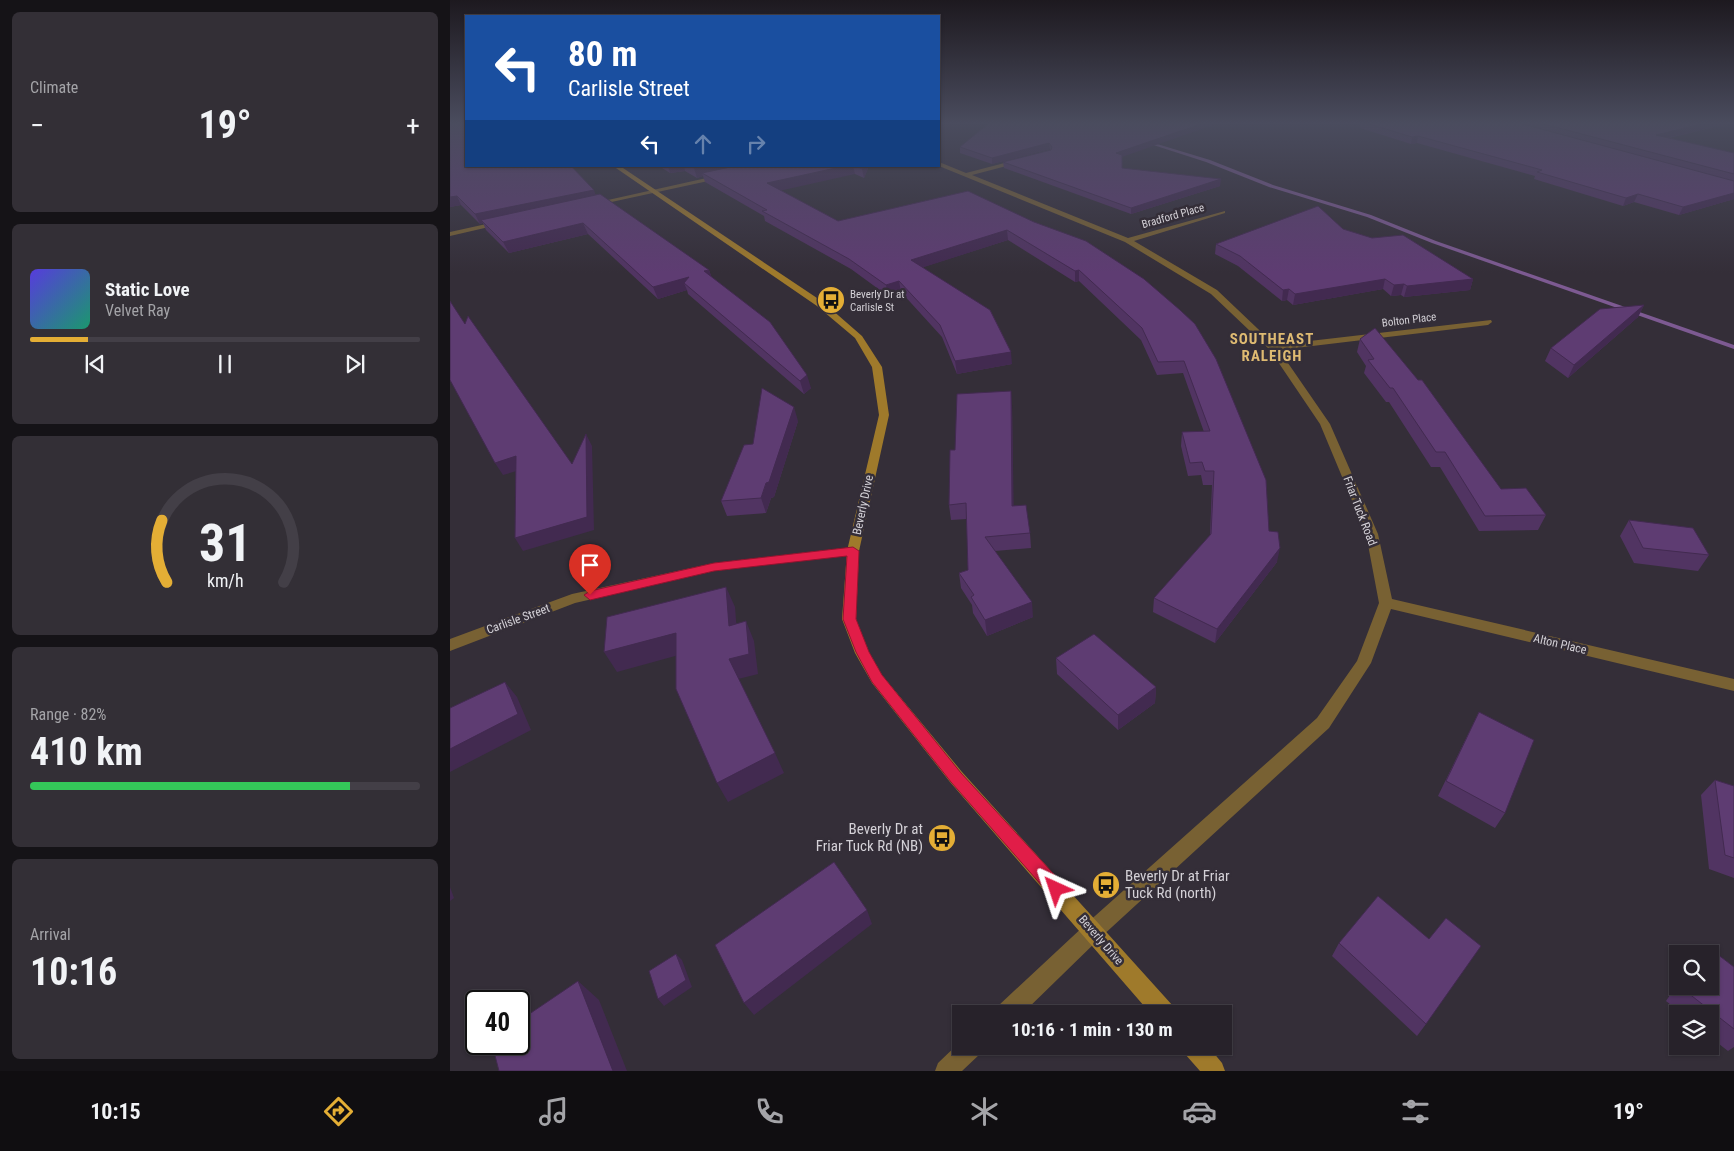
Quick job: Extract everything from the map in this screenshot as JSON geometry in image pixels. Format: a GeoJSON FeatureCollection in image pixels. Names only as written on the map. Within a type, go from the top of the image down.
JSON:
{"type":"FeatureCollection","features":[{"type":"Feature","properties":{"kind":"street","name":"Beverly Drive"},"geometry":{"type":"LineString","coordinates":[[626,173],[820,304],[858,336],[877,367],[884,415],[853,551],[849,619],[862,652],[877,679],[956,777],[1157,1005]]}},
{"type":"Feature","properties":{"kind":"street"},"geometry":{"type":"LineString","coordinates":[[965,174],[969,173]]}},
{"type":"Feature","properties":{"kind":"street"},"geometry":{"type":"LineString","coordinates":[[585,205],[730,174]]}},
{"type":"Feature","properties":{"kind":"street","name":"Friar Tuck Road"},"geometry":{"type":"LineString","coordinates":[[965,174],[1128,240],[1214,292],[1273,348],[1325,424],[1372,534],[1386,603]]}},
{"type":"Feature","properties":{"kind":"street","name":"Bradford Place"},"geometry":{"type":"LineString","coordinates":[[1128,240],[1223,212]]}},
{"type":"Feature","properties":{"kind":"street"},"geometry":{"type":"LineString","coordinates":[[450,234],[508,222]]}},
{"type":"Feature","properties":{"kind":"street","name":"Bolton Place"},"geometry":{"type":"LineString","coordinates":[[1273,348],[1488,322]]}},
{"type":"Feature","properties":{"kind":"street","name":"Carlisle Street"},"geometry":{"type":"LineString","coordinates":[[450,643],[572,599],[714,567],[853,551]]}},
{"type":"Feature","properties":{"kind":"street"},"geometry":{"type":"LineString","coordinates":[[1015,1005],[1093,931],[1323,722],[1364,663],[1386,603]]}},
{"type":"Feature","properties":{"kind":"street","name":"Alton Place"},"geometry":{"type":"LineString","coordinates":[[1386,603],[1734,685]]}},
{"type":"Feature","properties":{"kind":"street"},"geometry":{"type":"LineString","coordinates":[[946,1071],[963,1055]]}},
{"type":"Feature","properties":{"kind":"street"},"geometry":{"type":"LineString","coordinates":[[1201,1055],[1214,1071]]}},
{"type":"Feature","properties":{"kind":"building"},"geometry":{"type":"Polygon","coordinates":[[[450,173],[578,173],[594,190],[475,214],[457,196],[450,197],[450,173]]]}},
{"type":"Feature","properties":{"kind":"building"},"geometry":{"type":"Polygon","coordinates":[[[702,173],[813,173],[767,183],[838,221],[968,191],[1034,222],[1086,241],[1144,279],[1195,324],[1216,359],[1266,480],[1269,531],[1278,532],[1280,548],[1217,629],[1154,598],[1211,534],[1214,471],[1205,471],[1202,462],[1190,463],[1182,432],[1210,431],[1184,361],[1158,362],[1142,328],[1079,270],[1075,271],[1007,230],[911,260],[990,310],[1011,352],[955,361],[940,325],[899,281],[886,285],[849,259],[762,211],[767,210],[702,173]]]}},
{"type":"Feature","properties":{"kind":"building"},"geometry":{"type":"Polygon","coordinates":[[[1034,173],[1167,173],[1221,179],[1131,208],[1034,173]]]}},
{"type":"Feature","properties":{"kind":"building"},"geometry":{"type":"Polygon","coordinates":[[[1540,173],[1704,173],[1734,181],[1734,193],[1683,207],[1638,194],[1626,198],[1540,173]]]}},
{"type":"Feature","properties":{"kind":"building"},"geometry":{"type":"Polygon","coordinates":[[[600,194],[709,270],[704,271],[770,322],[807,375],[800,381],[684,283],[689,277],[653,287],[583,223],[503,242],[481,220],[600,194]]]}},
{"type":"Feature","properties":{"kind":"building"},"geometry":{"type":"Polygon","coordinates":[[[1318,206],[1343,229],[1372,238],[1403,235],[1473,279],[1407,286],[1404,284],[1394,285],[1385,279],[1295,294],[1289,289],[1283,290],[1240,256],[1216,244],[1318,206]]]}},
{"type":"Feature","properties":{"kind":"building"},"geometry":{"type":"Polygon","coordinates":[[[450,301],[465,324],[468,316],[572,464],[586,434],[587,517],[515,538],[516,456],[495,463],[450,380],[450,301]]]}},
{"type":"Feature","properties":{"kind":"building"},"geometry":{"type":"Polygon","coordinates":[[[1644,305],[1574,365],[1551,348],[1600,309],[1644,305]]]}},
{"type":"Feature","properties":{"kind":"building"},"geometry":{"type":"Polygon","coordinates":[[[1375,328],[1418,380],[1422,380],[1501,489],[1526,488],[1546,515],[1485,516],[1445,452],[1436,452],[1393,388],[1390,388],[1368,360],[1374,359],[1360,339],[1375,328]]]}},
{"type":"Feature","properties":{"kind":"building"},"geometry":{"type":"Polygon","coordinates":[[[762,388],[794,407],[769,482],[766,483],[761,498],[721,501],[744,445],[753,444],[762,388]]]}},
{"type":"Feature","properties":{"kind":"building"},"geometry":{"type":"Polygon","coordinates":[[[1011,391],[1012,506],[1026,505],[1030,533],[985,537],[1032,602],[985,620],[971,597],[974,595],[959,573],[968,570],[966,503],[949,505],[950,450],[955,450],[957,394],[1011,391]]]}},
{"type":"Feature","properties":{"kind":"building"},"geometry":{"type":"Polygon","coordinates":[[[1629,520],[1693,528],[1709,555],[1643,548],[1629,520]]]}},
{"type":"Feature","properties":{"kind":"building"},"geometry":{"type":"Polygon","coordinates":[[[726,587],[729,626],[746,621],[749,654],[729,659],[775,753],[717,783],[676,689],[676,633],[604,652],[607,617],[726,587]]]}},
{"type":"Feature","properties":{"kind":"building"},"geometry":{"type":"Polygon","coordinates":[[[1094,634],[1156,687],[1118,715],[1056,658],[1094,634]]]}},
{"type":"Feature","properties":{"kind":"building"},"geometry":{"type":"Polygon","coordinates":[[[505,682],[518,714],[450,749],[450,708],[505,682]]]}},
{"type":"Feature","properties":{"kind":"building"},"geometry":{"type":"Polygon","coordinates":[[[1479,712],[1534,740],[1505,813],[1446,781],[1479,712]]]}},
{"type":"Feature","properties":{"kind":"building"},"geometry":{"type":"Polygon","coordinates":[[[1715,780],[1734,786],[1734,858],[1725,855],[1715,780]]]}},
{"type":"Feature","properties":{"kind":"building"},"geometry":{"type":"Polygon","coordinates":[[[834,862],[867,910],[744,1003],[715,945],[834,862]]]}},
{"type":"Feature","properties":{"kind":"building"},"geometry":{"type":"Polygon","coordinates":[[[1378,896],[1429,939],[1446,918],[1481,946],[1426,1024],[1339,943],[1378,896]]]}},
{"type":"Feature","properties":{"kind":"building"},"geometry":{"type":"Polygon","coordinates":[[[676,954],[686,980],[658,999],[649,971],[676,954]]]}},
{"type":"Feature","properties":{"kind":"building"},"geometry":{"type":"Polygon","coordinates":[[[1719,955],[1734,967],[1734,1029],[1719,1017],[1719,1005],[1703,1005],[1691,995],[1719,995],[1719,955]]]}},
{"type":"Feature","properties":{"kind":"building"},"geometry":{"type":"Polygon","coordinates":[[[578,981],[613,1071],[499,1071],[495,1055],[530,1055],[530,1014],[578,981]]]}},
{"type":"Feature","properties":{"kind":"waterway"},"geometry":{"type":"LineString","coordinates":[[1238,173],[1271,186],[1369,216],[1434,242],[1734,347]]}},
{"type":"Feature","properties":{"kind":"place","name":"Beverly Dr at Carlisle St"},"geometry":{"type":"Point","coordinates":[831,300]}},
{"type":"Feature","properties":{"kind":"place","name":"Beverly Dr at Friar Tuck Rd (NB)"},"geometry":{"type":"Point","coordinates":[942,838]}},
{"type":"Feature","properties":{"kind":"place","name":"Beverly Dr at Friar Tuck Rd (north)"},"geometry":{"type":"Point","coordinates":[1106,885]}},
{"type":"Feature","properties":{"kind":"district","name":"SOUTHEAST RALEIGH"},"geometry":{"type":"Point","coordinates":[1272,348]}},
{"type":"Feature","properties":{"kind":"route"},"geometry":{"type":"LineString","coordinates":[[590,595],[714,567],[853,551],[849,619],[862,652],[877,679],[956,777],[1056,889]]}}]}
